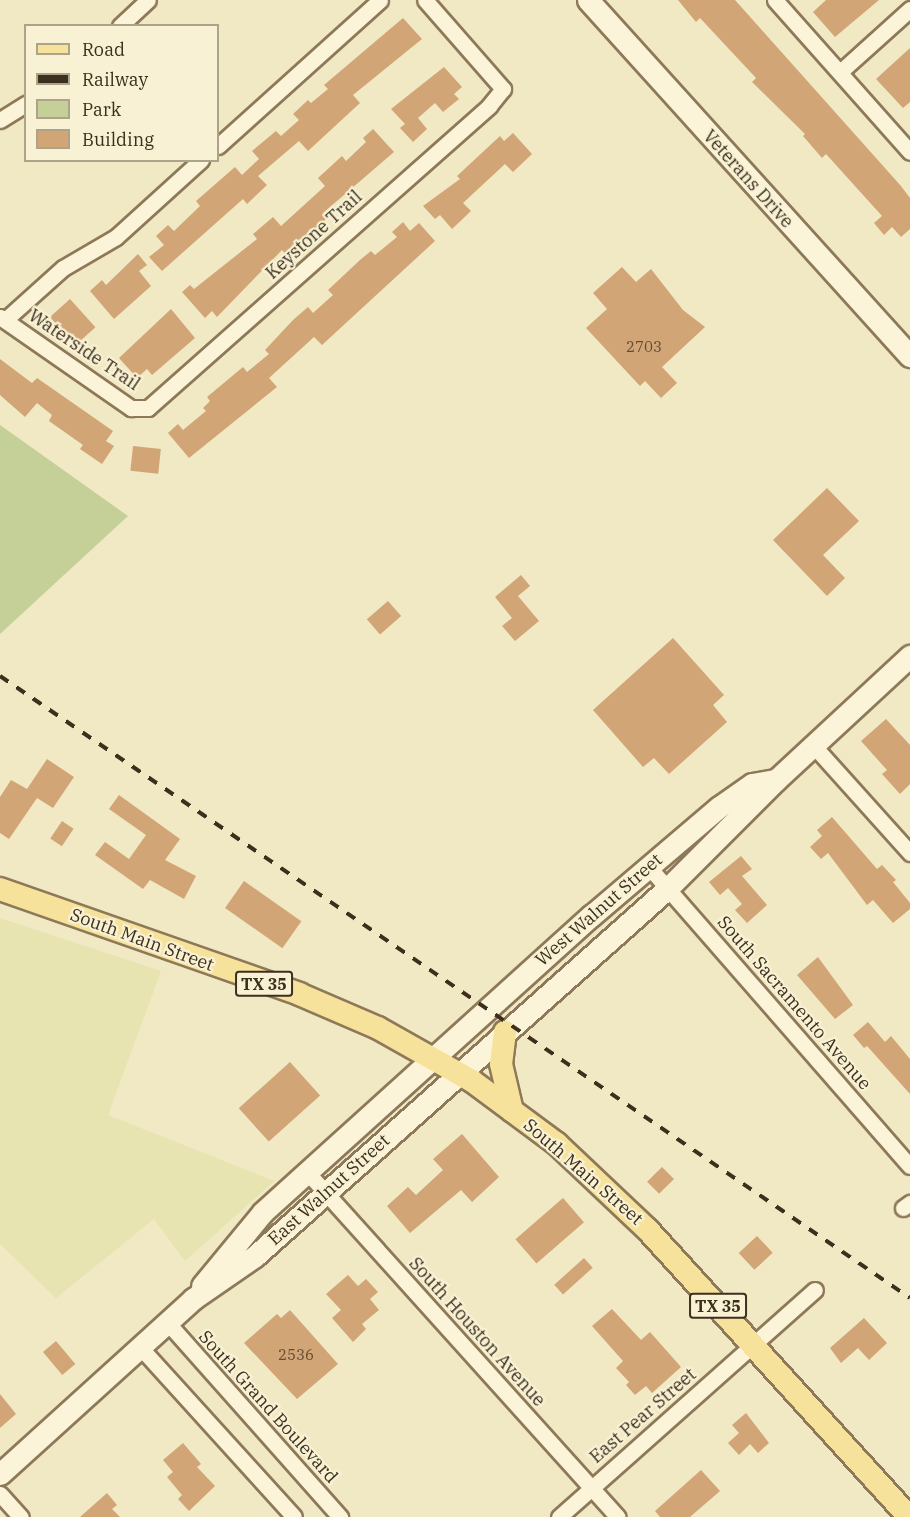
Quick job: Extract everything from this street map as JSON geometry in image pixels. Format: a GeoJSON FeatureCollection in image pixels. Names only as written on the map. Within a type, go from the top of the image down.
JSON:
{"type":"FeatureCollection","features":[{"type":"Feature","properties":{"kind":"main road","name":"South Main Street"},"geometry":{"type":"LineString","coordinates":[[0,889],[299,994],[378,1028],[458,1074],[512,1111],[557,1144],[647,1229],[909,1517]]}},
{"type":"Feature","properties":{"kind":"main road"},"geometry":{"type":"LineString","coordinates":[[505,1032],[501,1064],[512,1111]]}},
{"type":"Feature","properties":{"kind":"street"},"geometry":{"type":"LineString","coordinates":[[122,24],[148,0]]}},
{"type":"Feature","properties":{"kind":"street"},"geometry":{"type":"LineString","coordinates":[[219,145],[380,0]]}},
{"type":"Feature","properties":{"kind":"street","name":"Keystone Trail"},"geometry":{"type":"LineString","coordinates":[[148,408],[489,106],[503,89],[425,0]]}},
{"type":"Feature","properties":{"kind":"street","name":"Veterans Drive"},"geometry":{"type":"LineString","coordinates":[[588,0],[910,356]]}},
{"type":"Feature","properties":{"kind":"street"},"geometry":{"type":"LineString","coordinates":[[775,0],[910,152]]}},
{"type":"Feature","properties":{"kind":"street"},"geometry":{"type":"LineString","coordinates":[[840,72],[910,9]]}},
{"type":"Feature","properties":{"kind":"street"},"geometry":{"type":"LineString","coordinates":[[0,120],[24,105]]}},
{"type":"Feature","properties":{"kind":"street"},"geometry":{"type":"LineString","coordinates":[[2,318],[63,268],[116,237],[199,162]]}},
{"type":"Feature","properties":{"kind":"street","name":"Waterside Trail"},"geometry":{"type":"LineString","coordinates":[[2,318],[131,408],[148,408]]}},
{"type":"Feature","properties":{"kind":"street","name":"West Walnut Street"},"geometry":{"type":"LineString","coordinates":[[458,1074],[668,888],[776,780],[910,656]]}},
{"type":"Feature","properties":{"kind":"street"},"geometry":{"type":"LineString","coordinates":[[814,746],[910,853]]}},
{"type":"Feature","properties":{"kind":"street","name":"West Walnut Street"},"geometry":{"type":"LineString","coordinates":[[431,1059],[648,866],[727,801],[752,784],[776,780]]}},
{"type":"Feature","properties":{"kind":"street","name":"South Sacramento Avenue"},"geometry":{"type":"LineString","coordinates":[[648,866],[910,1166]]}},
{"type":"Feature","properties":{"kind":"street","name":"East Walnut Street"},"geometry":{"type":"LineString","coordinates":[[193,1299],[263,1212],[431,1059]]}},
{"type":"Feature","properties":{"kind":"street","name":"East Walnut Street"},"geometry":{"type":"LineString","coordinates":[[0,1474],[193,1299],[255,1256],[458,1074]]}},
{"type":"Feature","properties":{"kind":"street","name":"South Houston Avenue"},"geometry":{"type":"LineString","coordinates":[[307,1172],[618,1517]]}},
{"type":"Feature","properties":{"kind":"street","name":"East Pear Street"},"geometry":{"type":"LineString","coordinates":[[559,1517],[815,1290]]}},
{"type":"Feature","properties":{"kind":"street","name":"South Grand Boulevard"},"geometry":{"type":"LineString","coordinates":[[167,1322],[340,1517]]}},
{"type":"Feature","properties":{"kind":"street"},"geometry":{"type":"LineString","coordinates":[[140,1347],[294,1517]]}},
{"type":"Feature","properties":{"kind":"street"},"geometry":{"type":"LineString","coordinates":[[0,1494],[21,1517]]}},
{"type":"Feature","properties":{"kind":"shaded area"},"geometry":{"type":"Polygon","coordinates":[[[0,918],[161,971],[108,1115],[274,1181],[185,1261],[154,1219],[56,1298],[0,1244],[0,918]]]}},
{"type":"Feature","properties":{"kind":"green space"},"geometry":{"type":"Polygon","coordinates":[[[0,425],[128,516],[0,634],[0,425]]]}},
{"type":"Feature","properties":{"kind":"building"},"geometry":{"type":"Polygon","coordinates":[[[678,0],[735,0],[901,186],[910,198],[910,229],[901,237],[892,227],[884,235],[874,223],[882,216],[826,154],[822,158],[803,136],[805,134],[752,82],[756,78],[700,18],[696,22],[678,0]]]}},
{"type":"Feature","properties":{"kind":"building"},"geometry":{"type":"Polygon","coordinates":[[[826,0],[879,0],[835,37],[813,12],[826,0]]]}},
{"type":"Feature","properties":{"kind":"building"},"geometry":{"type":"Polygon","coordinates":[[[403,18],[422,39],[353,95],[360,103],[308,151],[299,141],[258,176],[267,185],[247,204],[243,199],[162,271],[149,257],[164,245],[156,236],[168,225],[174,231],[200,206],[196,201],[235,167],[242,175],[259,159],[252,151],[276,131],[281,136],[299,120],[293,114],[308,100],[311,103],[328,89],[324,85],[403,18]]]}},
{"type":"Feature","properties":{"kind":"building"},"geometry":{"type":"Polygon","coordinates":[[[910,48],[910,102],[903,108],[876,79],[910,48]]]}},
{"type":"Feature","properties":{"kind":"building"},"geometry":{"type":"Polygon","coordinates":[[[444,67],[462,87],[454,94],[459,99],[443,112],[435,103],[418,118],[427,129],[413,142],[400,128],[405,124],[391,109],[444,67]]]}},
{"type":"Feature","properties":{"kind":"building"},"geometry":{"type":"Polygon","coordinates":[[[373,129],[394,152],[323,213],[327,218],[287,256],[282,250],[217,317],[212,311],[205,318],[182,292],[190,285],[194,289],[257,239],[253,234],[273,217],[281,226],[325,186],[318,178],[342,156],[346,161],[366,142],[363,138],[373,129]]]}},
{"type":"Feature","properties":{"kind":"building"},"geometry":{"type":"Polygon","coordinates":[[[513,133],[532,154],[513,172],[505,164],[463,203],[471,211],[452,229],[440,215],[435,219],[423,206],[460,179],[457,176],[500,136],[504,141],[513,133]]]}},
{"type":"Feature","properties":{"kind":"building"},"geometry":{"type":"Polygon","coordinates":[[[403,222],[410,231],[419,223],[435,241],[322,345],[314,337],[269,378],[277,387],[189,458],[168,433],[178,424],[183,430],[206,411],[203,408],[210,401],[207,397],[243,367],[247,372],[269,354],[265,350],[293,320],[308,307],[313,313],[333,295],[328,290],[360,260],[371,251],[375,255],[397,237],[392,232],[403,222]]]}},
{"type":"Feature","properties":{"kind":"building"},"geometry":{"type":"Polygon","coordinates":[[[138,254],[147,265],[139,271],[151,286],[114,319],[90,291],[102,280],[106,285],[138,254]]]}},
{"type":"Feature","properties":{"kind":"building"},"geometry":{"type":"Polygon","coordinates":[[[622,267],[636,282],[651,269],[683,310],[705,327],[662,367],[677,383],[661,398],[645,381],[640,386],[586,328],[607,309],[593,293],[622,267]]]}},
{"type":"Feature","properties":{"kind":"building"},"geometry":{"type":"Polygon","coordinates":[[[70,299],[95,327],[75,345],[50,317],[70,299]]]}},
{"type":"Feature","properties":{"kind":"building"},"geometry":{"type":"Polygon","coordinates":[[[171,309],[195,338],[152,375],[147,369],[137,378],[119,358],[171,309]]]}},
{"type":"Feature","properties":{"kind":"building"},"geometry":{"type":"Polygon","coordinates":[[[0,359],[32,383],[37,378],[113,431],[106,441],[114,446],[102,464],[80,449],[83,445],[49,421],[52,415],[37,403],[25,417],[0,395],[0,359]]]}},
{"type":"Feature","properties":{"kind":"building"},"geometry":{"type":"Polygon","coordinates":[[[133,446],[161,449],[158,474],[130,471],[133,446]]]}},
{"type":"Feature","properties":{"kind":"building"},"geometry":{"type":"Polygon","coordinates":[[[827,488],[859,521],[823,555],[845,578],[827,596],[773,540],[827,488]]]}},
{"type":"Feature","properties":{"kind":"building"},"geometry":{"type":"Polygon","coordinates":[[[521,575],[530,586],[518,596],[539,621],[515,641],[502,626],[512,618],[495,597],[521,575]]]}},
{"type":"Feature","properties":{"kind":"building"},"geometry":{"type":"Polygon","coordinates":[[[388,601],[401,616],[380,634],[367,619],[388,601]]]}},
{"type":"Feature","properties":{"kind":"building"},"geometry":{"type":"Polygon","coordinates":[[[673,638],[724,695],[713,705],[727,722],[669,774],[654,758],[643,767],[593,710],[673,638]]]}},
{"type":"Feature","properties":{"kind":"building"},"geometry":{"type":"Polygon","coordinates":[[[886,719],[910,745],[910,784],[900,794],[882,774],[887,770],[861,741],[886,719]]]}},
{"type":"Feature","properties":{"kind":"building"},"geometry":{"type":"Polygon","coordinates":[[[47,759],[74,777],[53,808],[37,798],[9,839],[0,833],[0,797],[11,780],[27,789],[47,759]]]}},
{"type":"Feature","properties":{"kind":"building"},"geometry":{"type":"Polygon","coordinates":[[[119,795],[180,839],[165,860],[196,876],[184,899],[150,880],[143,889],[95,855],[105,842],[129,859],[146,835],[109,809],[119,795]]]}},
{"type":"Feature","properties":{"kind":"building"},"geometry":{"type":"Polygon","coordinates":[[[832,817],[877,869],[882,865],[896,880],[893,882],[910,903],[910,909],[893,923],[873,900],[867,905],[828,853],[821,859],[810,847],[822,836],[817,830],[832,817]]]}},
{"type":"Feature","properties":{"kind":"building"},"geometry":{"type":"Polygon","coordinates":[[[62,821],[74,829],[62,846],[50,838],[62,821]]]}},
{"type":"Feature","properties":{"kind":"building"},"geometry":{"type":"Polygon","coordinates":[[[741,856],[752,869],[742,876],[767,905],[747,923],[735,910],[742,904],[728,888],[720,895],[709,882],[741,856]]]}},
{"type":"Feature","properties":{"kind":"building"},"geometry":{"type":"Polygon","coordinates":[[[244,881],[301,921],[282,948],[225,908],[244,881]]]}},
{"type":"Feature","properties":{"kind":"building"},"geometry":{"type":"Polygon","coordinates":[[[818,957],[853,1005],[835,1019],[797,975],[818,957]]]}},
{"type":"Feature","properties":{"kind":"building"},"geometry":{"type":"Polygon","coordinates":[[[868,1022],[885,1042],[891,1036],[910,1059],[910,1094],[867,1046],[864,1048],[853,1035],[868,1022]]]}},
{"type":"Feature","properties":{"kind":"building"},"geometry":{"type":"Polygon","coordinates":[[[290,1062],[320,1095],[269,1142],[239,1108],[290,1062]]]}},
{"type":"Feature","properties":{"kind":"building"},"geometry":{"type":"Polygon","coordinates":[[[462,1134],[499,1177],[472,1202],[461,1190],[410,1233],[387,1206],[408,1187],[416,1195],[443,1170],[433,1159],[462,1134]]]}},
{"type":"Feature","properties":{"kind":"building"},"geometry":{"type":"Polygon","coordinates":[[[662,1167],[674,1179],[659,1194],[647,1182],[662,1167]]]}},
{"type":"Feature","properties":{"kind":"building"},"geometry":{"type":"Polygon","coordinates":[[[563,1198],[584,1222],[536,1263],[515,1239],[563,1198]]]}},
{"type":"Feature","properties":{"kind":"building"},"geometry":{"type":"Polygon","coordinates":[[[757,1236],[773,1253],[754,1270],[739,1253],[757,1236]]]}},
{"type":"Feature","properties":{"kind":"building"},"geometry":{"type":"Polygon","coordinates":[[[584,1258],[593,1268],[563,1294],[554,1285],[584,1258]]]}},
{"type":"Feature","properties":{"kind":"building"},"geometry":{"type":"Polygon","coordinates":[[[348,1275],[358,1286],[366,1279],[378,1292],[370,1299],[379,1310],[362,1324],[366,1329],[353,1342],[332,1318],[341,1310],[326,1294],[348,1275]]]}},
{"type":"Feature","properties":{"kind":"building"},"geometry":{"type":"Polygon","coordinates":[[[612,1309],[641,1340],[650,1332],[681,1367],[652,1393],[646,1386],[635,1395],[626,1385],[629,1382],[616,1368],[623,1361],[592,1326],[612,1309]]]}},
{"type":"Feature","properties":{"kind":"building"},"geometry":{"type":"Polygon","coordinates":[[[290,1310],[338,1364],[297,1399],[244,1343],[277,1314],[281,1318],[290,1310]]]}},
{"type":"Feature","properties":{"kind":"building"},"geometry":{"type":"Polygon","coordinates":[[[864,1318],[887,1343],[869,1360],[858,1348],[841,1363],[830,1348],[864,1318]]]}},
{"type":"Feature","properties":{"kind":"building"},"geometry":{"type":"Polygon","coordinates":[[[56,1341],[75,1364],[62,1375],[43,1352],[56,1341]]]}},
{"type":"Feature","properties":{"kind":"building"},"geometry":{"type":"Polygon","coordinates":[[[0,1394],[16,1414],[0,1428],[0,1394]]]}},
{"type":"Feature","properties":{"kind":"building"},"geometry":{"type":"Polygon","coordinates":[[[746,1413],[769,1443],[758,1453],[750,1444],[739,1455],[728,1443],[739,1433],[732,1425],[746,1413]]]}},
{"type":"Feature","properties":{"kind":"building"},"geometry":{"type":"Polygon","coordinates":[[[183,1443],[201,1464],[197,1467],[215,1486],[189,1511],[178,1499],[182,1495],[167,1477],[173,1472],[163,1460],[183,1443]]]}},
{"type":"Feature","properties":{"kind":"building"},"geometry":{"type":"Polygon","coordinates":[[[701,1470],[720,1491],[690,1517],[660,1517],[655,1511],[701,1470]]]}},
{"type":"Feature","properties":{"kind":"building"},"geometry":{"type":"Polygon","coordinates":[[[107,1493],[117,1505],[112,1509],[120,1517],[80,1517],[107,1493]]]}},
{"type":"Feature","properties":{"kind":"railway"},"geometry":{"type":"LineString","coordinates":[[0,676],[910,1298]]}}]}
